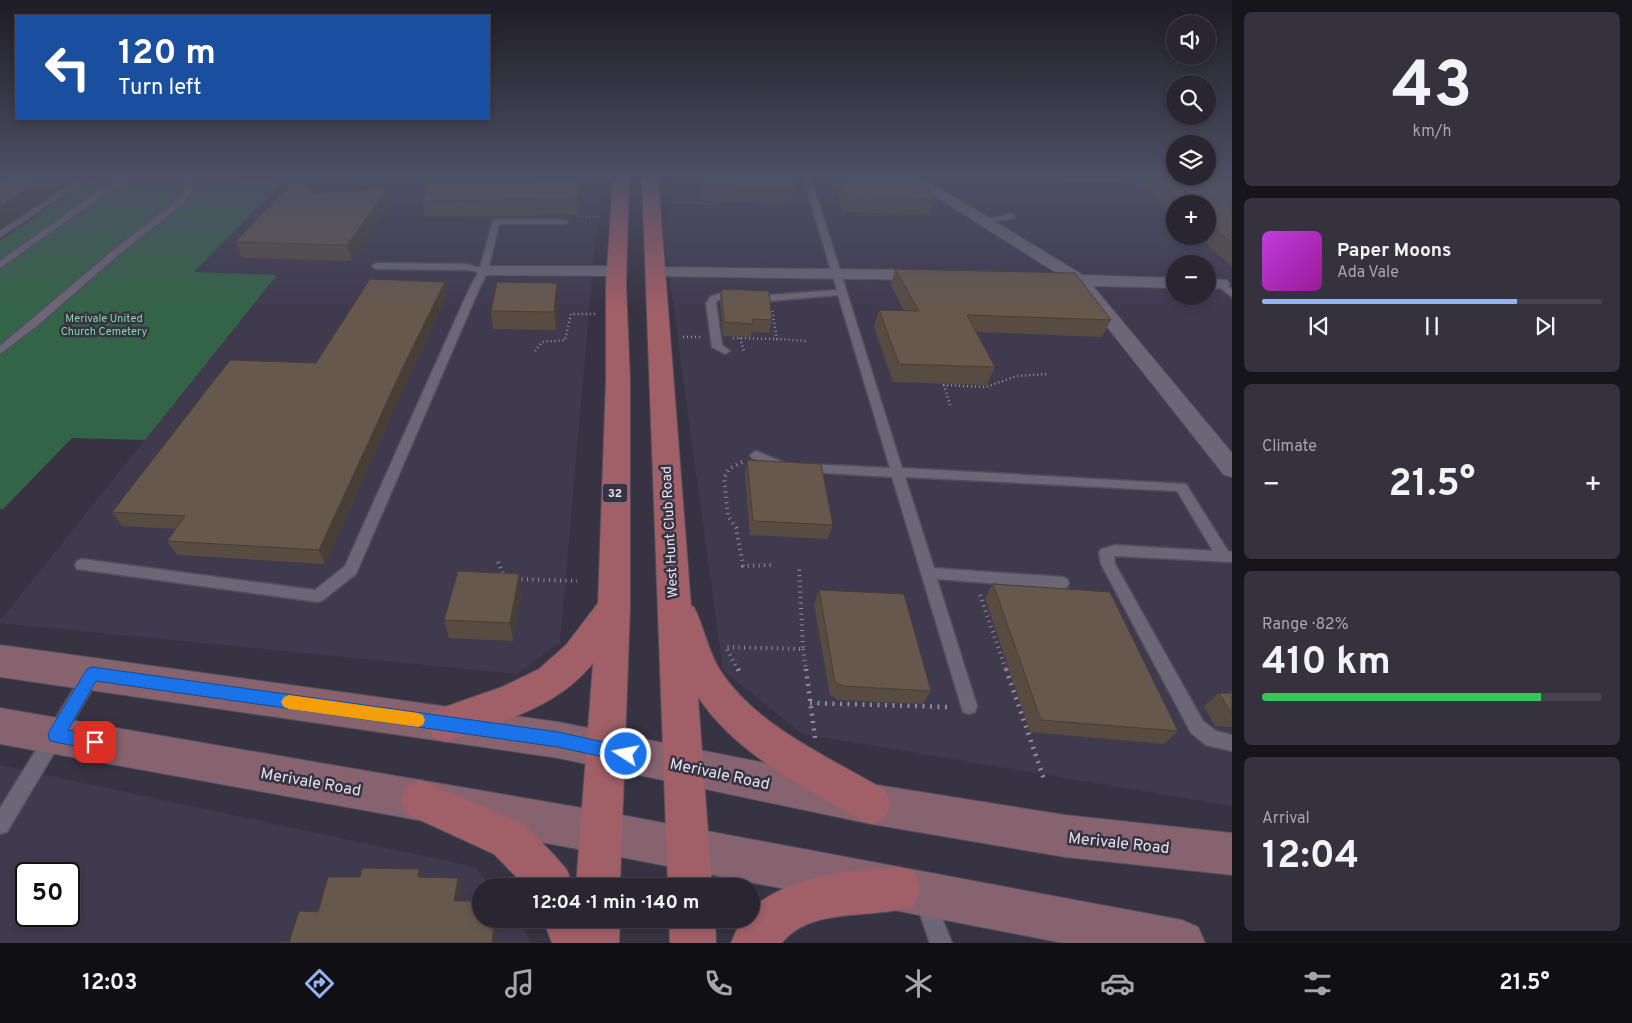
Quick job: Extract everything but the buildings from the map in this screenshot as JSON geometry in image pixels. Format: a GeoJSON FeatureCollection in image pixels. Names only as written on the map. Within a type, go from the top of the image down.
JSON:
{"type":"FeatureCollection","features":[{"type":"Feature","properties":{"kind":"main road","name":"32"},"geometry":{"type":"LineString","coordinates":[[598,878],[614,607],[618,378],[616,286],[618,222]]}},
{"type":"Feature","properties":{"kind":"main road","name":"West Hunt Club Road"},"geometry":{"type":"LineString","coordinates":[[652,222],[689,868]]}},
{"type":"Feature","properties":{"kind":"main road"},"geometry":{"type":"LineString","coordinates":[[617,271],[654,272]]}},
{"type":"Feature","properties":{"kind":"main road"},"geometry":{"type":"LineString","coordinates":[[673,594],[707,681],[722,702],[743,723],[772,744],[871,804]]}},
{"type":"Feature","properties":{"kind":"main road"},"geometry":{"type":"LineString","coordinates":[[446,724],[528,693],[556,676],[580,655],[614,607]]}},
{"type":"Feature","properties":{"kind":"main road","name":"Merivale Road"},"geometry":{"type":"LineString","coordinates":[[0,661],[558,740],[871,804],[1065,836],[1232,854]]}},
{"type":"Feature","properties":{"kind":"main road","name":"Merivale Road"},"geometry":{"type":"LineString","coordinates":[[0,726],[600,832],[689,868],[911,891],[1114,936],[1182,943]]}},
{"type":"Feature","properties":{"kind":"main road"},"geometry":{"type":"LineString","coordinates":[[421,800],[509,839],[545,878]]}},
{"type":"Feature","properties":{"kind":"main road"},"geometry":{"type":"LineString","coordinates":[[754,943],[768,923],[798,904],[826,896],[911,891]]}},
{"type":"Feature","properties":{"kind":"main road"},"geometry":{"type":"LineString","coordinates":[[569,928],[575,943]]}},
{"type":"Feature","properties":{"kind":"main road"},"geometry":{"type":"LineString","coordinates":[[596,943],[597,928]]}},
{"type":"Feature","properties":{"kind":"main road"},"geometry":{"type":"LineString","coordinates":[[692,928],[693,943]]}},
{"type":"Feature","properties":{"kind":"street"},"geometry":{"type":"LineString","coordinates":[[982,222],[1078,279],[1232,468]]}},
{"type":"Feature","properties":{"kind":"street"},"geometry":{"type":"LineString","coordinates":[[484,271],[617,271]]}},
{"type":"Feature","properties":{"kind":"street"},"geometry":{"type":"LineString","coordinates":[[654,272],[944,276]]}},
{"type":"Feature","properties":{"kind":"street"},"geometry":{"type":"LineString","coordinates":[[1028,278],[1166,283]]}},
{"type":"Feature","properties":{"kind":"lane"},"geometry":{"type":"LineString","coordinates":[[0,235],[20,222]]}},
{"type":"Feature","properties":{"kind":"lane"},"geometry":{"type":"LineString","coordinates":[[0,265],[60,222]]}},
{"type":"Feature","properties":{"kind":"lane"},"geometry":{"type":"LineString","coordinates":[[0,351],[154,222]]}},
{"type":"Feature","properties":{"kind":"lane"},"geometry":{"type":"LineString","coordinates":[[82,565],[318,596],[351,570],[475,287],[484,271],[496,222]]}},
{"type":"Feature","properties":{"kind":"lane"},"geometry":{"type":"LineString","coordinates":[[821,222],[969,706]]}},
{"type":"Feature","properties":{"kind":"lane"},"geometry":{"type":"LineString","coordinates":[[376,266],[467,268],[484,271]]}},
{"type":"Feature","properties":{"kind":"lane"},"geometry":{"type":"LineString","coordinates":[[725,351],[717,347],[711,303],[714,298],[722,296],[770,298],[843,292]]}},
{"type":"Feature","properties":{"kind":"lane"},"geometry":{"type":"LineString","coordinates":[[756,455],[783,467],[1181,487],[1228,557]]}},
{"type":"Feature","properties":{"kind":"lane"},"geometry":{"type":"LineString","coordinates":[[1228,557],[1116,550],[1106,553],[1108,564],[1196,727],[1212,739],[1232,743]]}},
{"type":"Feature","properties":{"kind":"lane"},"geometry":{"type":"LineString","coordinates":[[928,572],[1062,584]]}},
{"type":"Feature","properties":{"kind":"lane"},"geometry":{"type":"LineString","coordinates":[[0,825],[92,674]]}},
{"type":"Feature","properties":{"kind":"lane"},"geometry":{"type":"LineString","coordinates":[[911,891],[941,943]]}},
{"type":"Feature","properties":{"kind":"path"},"geometry":{"type":"LineString","coordinates":[[770,298],[778,339],[806,341]]}},
{"type":"Feature","properties":{"kind":"path"},"geometry":{"type":"LineString","coordinates":[[534,351],[542,342],[566,340],[571,314],[599,314]]}},
{"type":"Feature","properties":{"kind":"path"},"geometry":{"type":"LineString","coordinates":[[740,338],[744,351]]}},
{"type":"Feature","properties":{"kind":"path"},"geometry":{"type":"LineString","coordinates":[[950,405],[944,385],[986,387],[1017,376],[1047,374]]}},
{"type":"Feature","properties":{"kind":"path"},"geometry":{"type":"LineString","coordinates":[[756,455],[729,468],[724,478],[728,516],[736,528],[743,566],[772,565]]}},
{"type":"Feature","properties":{"kind":"path"},"geometry":{"type":"LineString","coordinates":[[498,562],[505,579]]}},
{"type":"Feature","properties":{"kind":"path"},"geometry":{"type":"LineString","coordinates":[[799,567],[803,649],[816,740],[807,736]]}},
{"type":"Feature","properties":{"kind":"path"},"geometry":{"type":"LineString","coordinates":[[996,578],[1002,595],[980,595],[1045,782]]}},
{"type":"Feature","properties":{"kind":"path"},"geometry":{"type":"LineString","coordinates":[[514,579],[577,581]]}},
{"type":"Feature","properties":{"kind":"path"},"geometry":{"type":"LineString","coordinates":[[742,678],[726,647],[803,649]]}},
{"type":"Feature","properties":{"kind":"path"},"geometry":{"type":"LineString","coordinates":[[810,703],[934,708],[969,706]]}},
{"type":"Feature","properties":{"kind":"shaded area"},"geometry":{"type":"Polygon","coordinates":[[[0,222],[28,222],[0,241],[0,222]]]}},
{"type":"Feature","properties":{"kind":"shaded area"},"geometry":{"type":"Polygon","coordinates":[[[243,222],[598,222],[560,642],[517,674],[0,623],[277,275],[194,272],[243,222]]]}},
{"type":"Feature","properties":{"kind":"shaded area"},"geometry":{"type":"Polygon","coordinates":[[[665,222],[1166,222],[1166,245],[1216,245],[1216,222],[1232,222],[1232,806],[802,734],[723,670],[663,231],[665,222]]]}},
{"type":"Feature","properties":{"kind":"shaded area"},"geometry":{"type":"Polygon","coordinates":[[[0,765],[475,867],[484,878],[472,878],[472,928],[522,928],[532,943],[0,943],[0,765]]]}},
{"type":"Feature","properties":{"kind":"green space","name":"Merivale United Church Cemetery"},"geometry":{"type":"Polygon","coordinates":[[[28,222],[243,222],[194,272],[277,275],[145,440],[72,438],[3,509],[0,509],[0,241],[28,222]]]}},
{"type":"Feature","properties":{"kind":"slow traffic"},"geometry":{"type":"LineString","coordinates":[[289,702],[418,720]]}},
{"type":"Feature","properties":{"kind":"route"},"geometry":{"type":"LineString","coordinates":[[95,742],[56,735],[92,674],[558,740],[626,754]]}}]}
